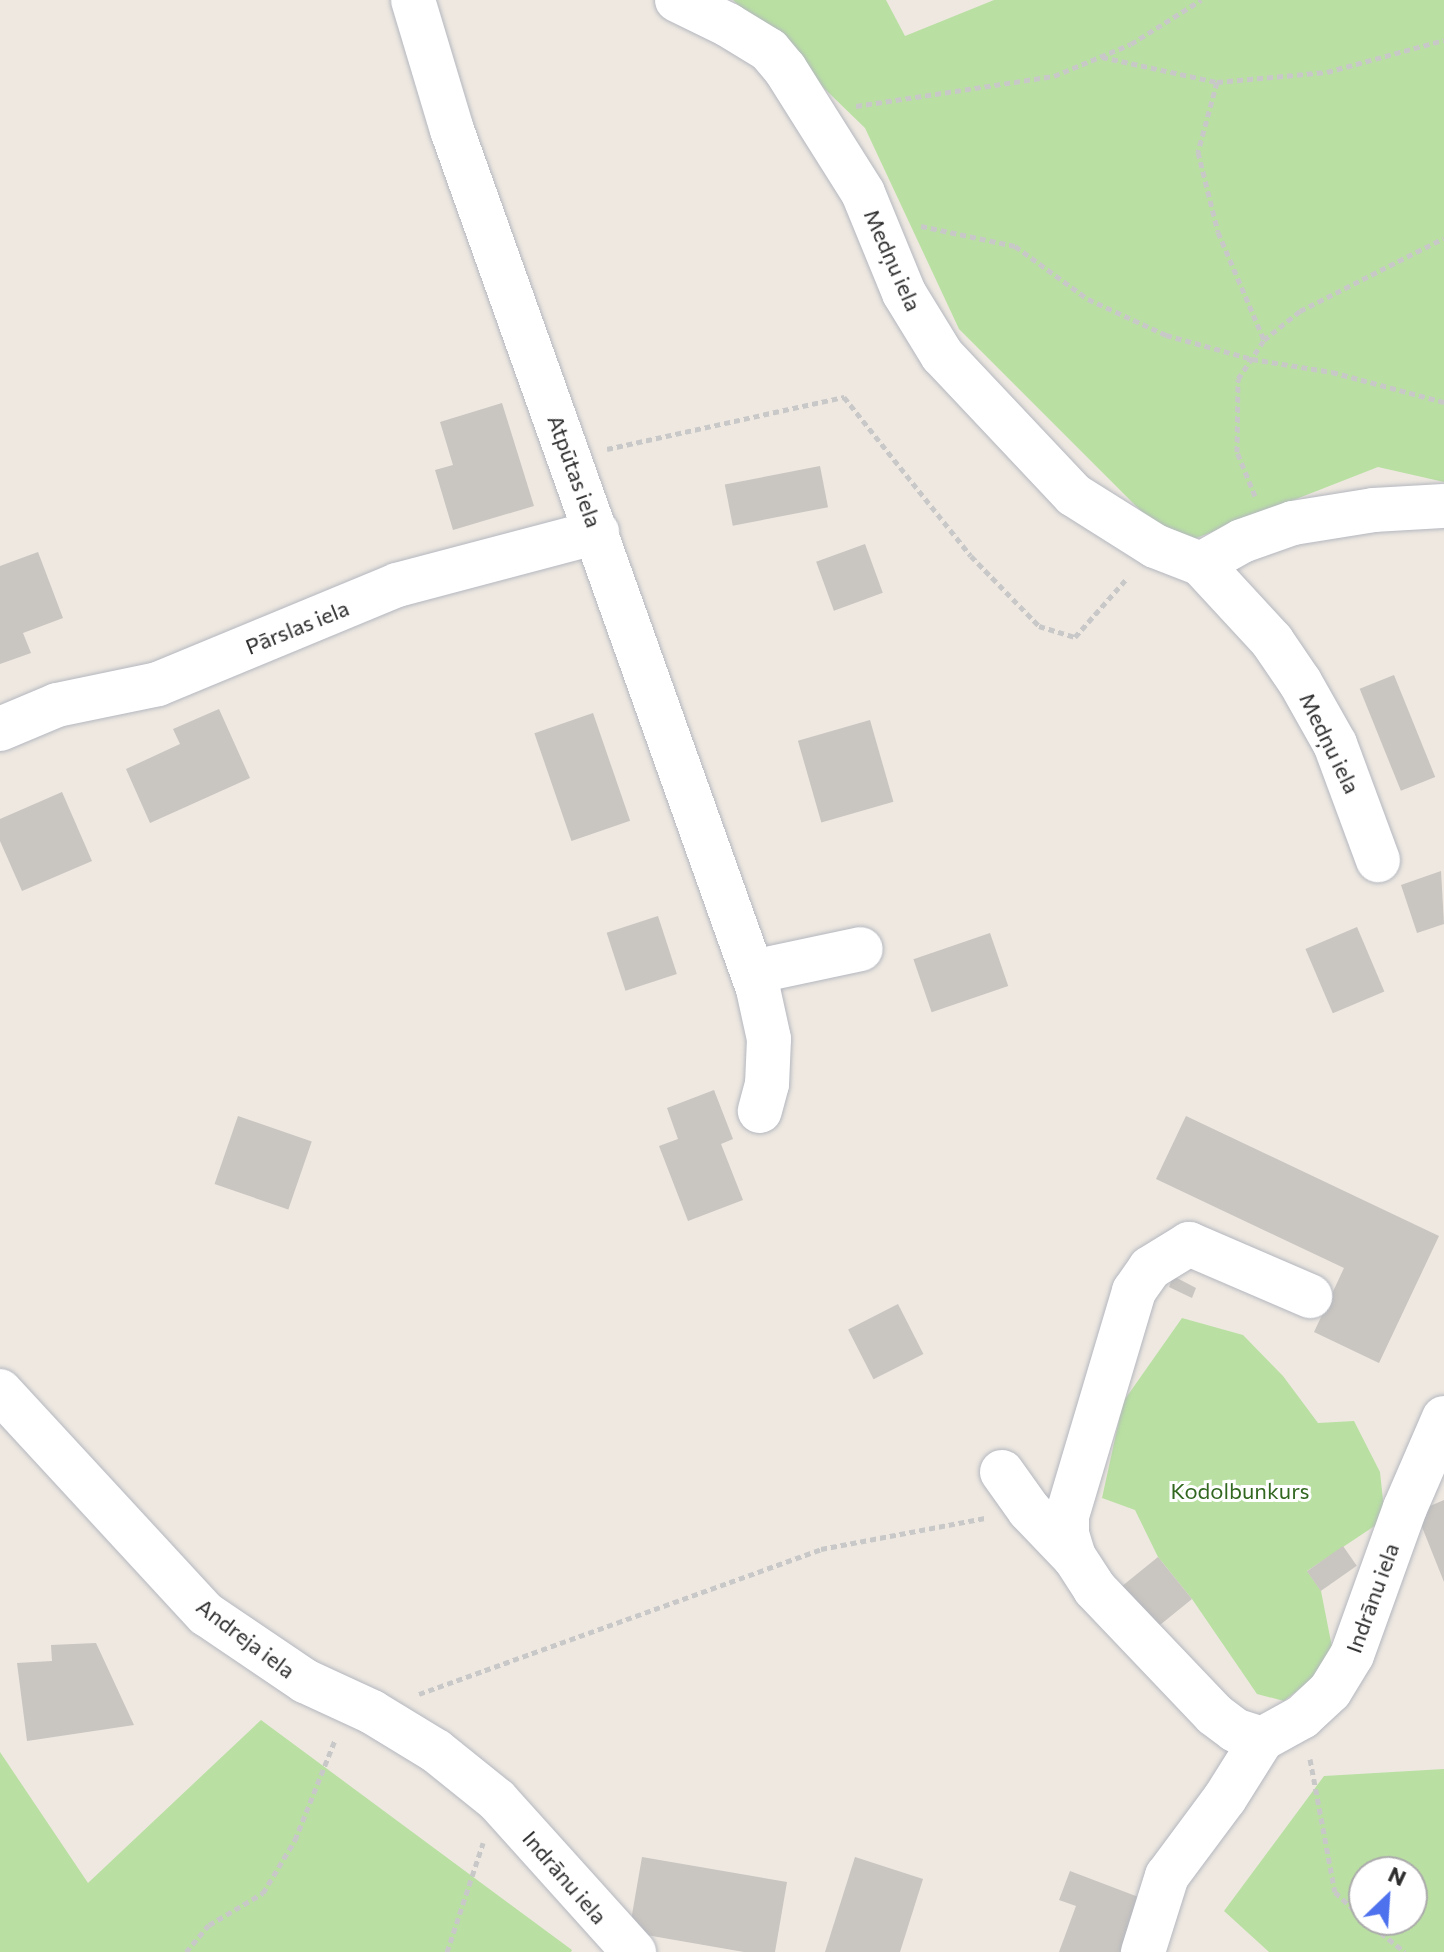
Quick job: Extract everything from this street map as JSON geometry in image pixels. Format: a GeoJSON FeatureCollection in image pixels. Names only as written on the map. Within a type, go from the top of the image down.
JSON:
{"type":"FeatureCollection","features":[{"type":"Feature","properties":{"kind":"street","name":"Atpūtas iela"},"geometry":{"type":"LineString","coordinates":[[413,0],[452,130],[748,956],[769,1039],[767,1084],[760,1111]]}},
{"type":"Feature","properties":{"kind":"street","name":"Medņu iela"},"geometry":{"type":"LineString","coordinates":[[677,0],[769,50],[863,193],[904,293],[942,355],[1074,495],[1155,546],[1201,564],[1272,641],[1300,682],[1351,781],[1378,860]]}},
{"type":"Feature","properties":{"kind":"street"},"geometry":{"type":"LineString","coordinates":[[1201,564],[1242,541],[1326,516],[1444,506]]}},
{"type":"Feature","properties":{"kind":"street","name":"Pārslas iela"},"geometry":{"type":"LineString","coordinates":[[0,729],[57,705],[158,684],[397,585],[597,532]]}},
{"type":"Feature","properties":{"kind":"street"},"geometry":{"type":"LineString","coordinates":[[748,956],[861,949]]}},
{"type":"Feature","properties":{"kind":"street"},"geometry":{"type":"LineString","coordinates":[[1074,1557],[1067,1534],[1075,1488],[1134,1291],[1150,1268],[1189,1244],[1310,1296]]}},
{"type":"Feature","properties":{"kind":"street","name":"Andreja iela"},"geometry":{"type":"LineString","coordinates":[[0,1391],[206,1614],[305,1681],[372,1712],[436,1751],[497,1800]]}},
{"type":"Feature","properties":{"kind":"street","name":"Indrānu iela"},"geometry":{"type":"LineString","coordinates":[[1143,1952],[1167,1876],[1225,1798],[1262,1739],[1302,1717],[1330,1691],[1352,1655],[1405,1508],[1444,1418]]}},
{"type":"Feature","properties":{"kind":"street"},"geometry":{"type":"LineString","coordinates":[[1002,1472],[1029,1510],[1074,1557],[1095,1589],[1214,1714],[1235,1730],[1262,1739]]}},
{"type":"Feature","properties":{"kind":"street","name":"Indrānu iela"},"geometry":{"type":"LineString","coordinates":[[497,1800],[634,1952]]}},
{"type":"Feature","properties":{"kind":"path"},"geometry":{"type":"LineString","coordinates":[[813,113],[1054,76],[1131,44],[1201,0]]}},
{"type":"Feature","properties":{"kind":"path"},"geometry":{"type":"LineString","coordinates":[[1102,57],[1217,82],[1327,72],[1444,40]]}},
{"type":"Feature","properties":{"kind":"path"},"geometry":{"type":"LineString","coordinates":[[1217,82],[1198,152],[1218,232],[1264,340]]}},
{"type":"Feature","properties":{"kind":"path"},"geometry":{"type":"LineString","coordinates":[[874,221],[944,229],[1015,246],[1088,299],[1166,335],[1252,359],[1332,372],[1444,402]]}},
{"type":"Feature","properties":{"kind":"path"},"geometry":{"type":"LineString","coordinates":[[1270,531],[1237,452],[1238,379],[1264,340],[1300,311],[1444,238]]}},
{"type":"Feature","properties":{"kind":"path"},"geometry":{"type":"LineString","coordinates":[[570,457],[844,397],[971,556],[1039,626],[1075,637],[1155,546]]}},
{"type":"Feature","properties":{"kind":"path"},"geometry":{"type":"LineString","coordinates":[[186,1952],[209,1925],[263,1893],[295,1840],[337,1735],[372,1712],[821,1549],[1029,1510]]}},
{"type":"Feature","properties":{"kind":"path"},"geometry":{"type":"LineString","coordinates":[[1302,1717],[1335,1892],[1348,1904]]}},
{"type":"Feature","properties":{"kind":"path"},"geometry":{"type":"LineString","coordinates":[[447,1952],[497,1800]]}},
{"type":"Feature","properties":{"kind":"path"},"geometry":{"type":"LineString","coordinates":[[1386,1936],[1405,1952]]}},
{"type":"Feature","properties":{"kind":"green space"},"geometry":{"type":"Polygon","coordinates":[[[733,0],[886,0],[905,36],[994,0],[1444,0],[1444,482],[1378,467],[1176,546],[959,329],[865,128],[733,0]]]}},
{"type":"Feature","properties":{"kind":"green space","name":"Kodolbunkurs"},"geometry":{"type":"Polygon","coordinates":[[[1182,1318],[1243,1335],[1283,1376],[1318,1423],[1354,1421],[1380,1472],[1385,1519],[1307,1571],[1321,1591],[1332,1647],[1318,1674],[1284,1701],[1257,1694],[1192,1599],[1158,1557],[1135,1510],[1102,1498],[1123,1402],[1182,1318]]]}},
{"type":"Feature","properties":{"kind":"green space"},"geometry":{"type":"Polygon","coordinates":[[[261,1720],[571,1952],[0,1952],[0,1752],[88,1883],[261,1720]]]}},
{"type":"Feature","properties":{"kind":"green space"},"geometry":{"type":"Polygon","coordinates":[[[1444,1769],[1444,1952],[1269,1952],[1224,1911],[1324,1776],[1444,1769]]]}},
{"type":"Feature","properties":{"kind":"building"},"geometry":{"type":"Polygon","coordinates":[[[502,403],[534,506],[453,530],[435,470],[453,465],[440,422],[502,403]]]}},
{"type":"Feature","properties":{"kind":"building"},"geometry":{"type":"Polygon","coordinates":[[[820,466],[828,507],[733,526],[725,485],[820,466]]]}},
{"type":"Feature","properties":{"kind":"building"},"geometry":{"type":"Polygon","coordinates":[[[865,544],[883,593],[834,611],[816,562],[865,544]]]}},
{"type":"Feature","properties":{"kind":"building"},"geometry":{"type":"Polygon","coordinates":[[[38,552],[63,618],[23,633],[31,653],[0,664],[0,566],[38,552]]]}},
{"type":"Feature","properties":{"kind":"building"},"geometry":{"type":"Polygon","coordinates":[[[1394,675],[1435,777],[1401,791],[1360,689],[1394,675]]]}},
{"type":"Feature","properties":{"kind":"building"},"geometry":{"type":"Polygon","coordinates":[[[219,709],[250,778],[150,823],[126,769],[180,744],[173,729],[219,709]]]}},
{"type":"Feature","properties":{"kind":"building"},"geometry":{"type":"Polygon","coordinates":[[[593,713],[630,821],[571,841],[534,733],[593,713]]]}},
{"type":"Feature","properties":{"kind":"building"},"geometry":{"type":"Polygon","coordinates":[[[870,720],[893,802],[821,822],[798,741],[870,720]]]}},
{"type":"Feature","properties":{"kind":"building"},"geometry":{"type":"Polygon","coordinates":[[[62,792],[92,861],[22,891],[0,841],[0,819],[62,792]]]}},
{"type":"Feature","properties":{"kind":"building"},"geometry":{"type":"Polygon","coordinates":[[[1441,871],[1444,924],[1417,933],[1401,885],[1441,871]]]}},
{"type":"Feature","properties":{"kind":"building"},"geometry":{"type":"Polygon","coordinates":[[[658,916],[677,974],[625,991],[607,933],[658,916]]]}},
{"type":"Feature","properties":{"kind":"building"},"geometry":{"type":"Polygon","coordinates":[[[1357,927],[1384,991],[1333,1013],[1305,949],[1357,927]]]}},
{"type":"Feature","properties":{"kind":"building"},"geometry":{"type":"Polygon","coordinates":[[[990,933],[1008,986],[932,1012],[913,959],[990,933]]]}},
{"type":"Feature","properties":{"kind":"building"},"geometry":{"type":"Polygon","coordinates":[[[714,1090],[733,1139],[721,1144],[743,1200],[688,1221],[659,1146],[678,1139],[667,1108],[714,1090]]]}},
{"type":"Feature","properties":{"kind":"building"},"geometry":{"type":"Polygon","coordinates":[[[238,1116],[312,1141],[288,1209],[215,1184],[238,1116]]]}},
{"type":"Feature","properties":{"kind":"building"},"geometry":{"type":"Polygon","coordinates":[[[1186,1116],[1439,1236],[1379,1363],[1314,1332],[1344,1268],[1156,1179],[1186,1116]]]}},
{"type":"Feature","properties":{"kind":"building"},"geometry":{"type":"Polygon","coordinates":[[[1173,1276],[1196,1288],[1192,1298],[1169,1287],[1173,1276]]]}},
{"type":"Feature","properties":{"kind":"building"},"geometry":{"type":"Polygon","coordinates":[[[898,1304],[923,1354],[874,1379],[848,1329],[898,1304]]]}},
{"type":"Feature","properties":{"kind":"building"},"geometry":{"type":"Polygon","coordinates":[[[1444,1500],[1444,1582],[1416,1512],[1444,1500]]]}},
{"type":"Feature","properties":{"kind":"building"},"geometry":{"type":"Polygon","coordinates":[[[1343,1546],[1357,1566],[1321,1591],[1307,1571],[1343,1546]]]}},
{"type":"Feature","properties":{"kind":"building"},"geometry":{"type":"Polygon","coordinates":[[[1158,1557],[1192,1599],[1150,1633],[1116,1591],[1158,1557]]]}},
{"type":"Feature","properties":{"kind":"building"},"geometry":{"type":"Polygon","coordinates":[[[96,1643],[134,1725],[27,1741],[17,1663],[52,1661],[51,1645],[96,1643]]]}},
{"type":"Feature","properties":{"kind":"building"},"geometry":{"type":"Polygon","coordinates":[[[642,1857],[787,1882],[775,1952],[744,1952],[629,1932],[642,1857]]]}},
{"type":"Feature","properties":{"kind":"building"},"geometry":{"type":"Polygon","coordinates":[[[855,1857],[923,1879],[900,1952],[825,1952],[855,1857]]]}},
{"type":"Feature","properties":{"kind":"building"},"geometry":{"type":"Polygon","coordinates":[[[1070,1871],[1141,1898],[1120,1952],[1059,1952],[1076,1906],[1059,1900],[1070,1871]]]}}]}
